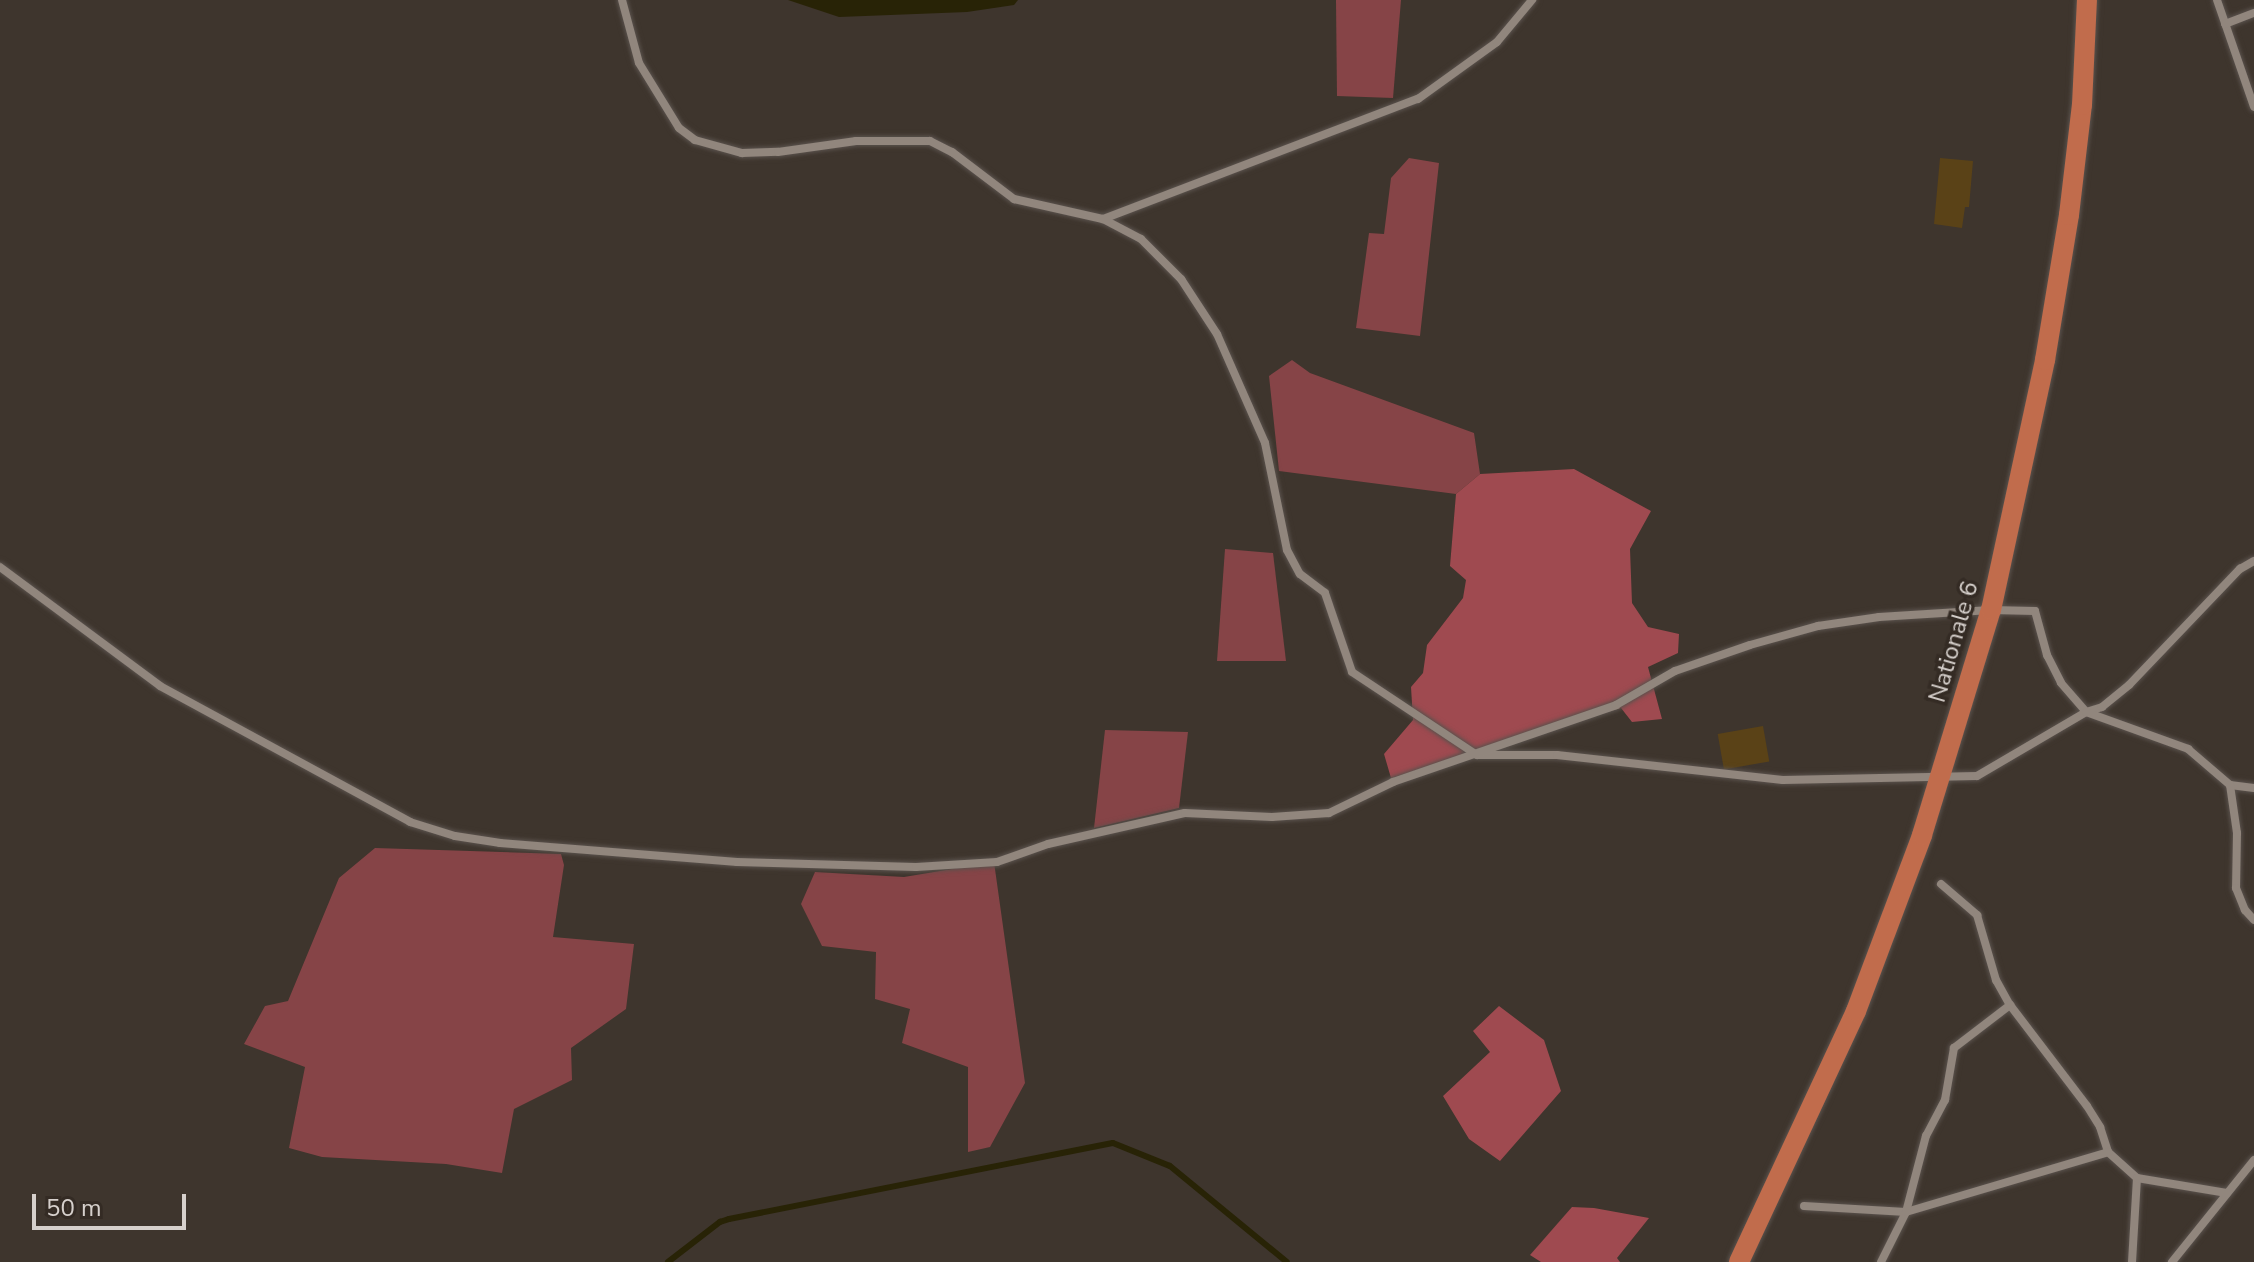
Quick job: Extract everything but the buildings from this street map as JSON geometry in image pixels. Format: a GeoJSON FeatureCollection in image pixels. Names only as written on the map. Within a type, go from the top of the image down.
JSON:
{"type":"FeatureCollection","features":[{"type":"Feature","properties":{"kind":"main road","name":"Nationale 6"},"geometry":{"type":"LineString","coordinates":[[1739,1262],[1856,1011],[1942,775],[1991,610],[2045,360],[2069,215],[2082,105],[2087,0]]}},
{"type":"Feature","properties":{"kind":"street"},"geometry":{"type":"LineString","coordinates":[[622,0],[639,63],[679,128],[695,140],[742,153],[778,152],[856,141],[930,141],[952,152],[1014,199],[1103,219],[1141,239],[1161,257],[1199,303],[1217,334],[1265,443],[1287,550],[1300,574],[1325,593],[1352,672],[1477,755],[1557,755],[1783,780],[1977,776],[2086,712],[2102,707],[2129,685],[2240,569],[2254,561]]}},
{"type":"Feature","properties":{"kind":"street"},"geometry":{"type":"LineString","coordinates":[[1103,219],[1418,99],[1497,42],[1532,0]]}},
{"type":"Feature","properties":{"kind":"street"},"geometry":{"type":"LineString","coordinates":[[2217,0],[2254,107]]}},
{"type":"Feature","properties":{"kind":"street"},"geometry":{"type":"LineString","coordinates":[[2225,24],[2254,13]]}},
{"type":"Feature","properties":{"kind":"street"},"geometry":{"type":"LineString","coordinates":[[0,567],[160,686],[410,822],[455,836],[500,843],[826,866],[916,867],[997,862],[1048,844],[1185,813],[1272,817],[1329,813],[1393,782],[1616,705],[1675,671],[1805,629],[1879,617],[1991,610],[2035,611],[2047,655],[2061,683],[2086,712],[2188,749],[2230,785],[2254,788]]}},
{"type":"Feature","properties":{"kind":"street"},"geometry":{"type":"LineString","coordinates":[[2230,785],[2237,833],[2236,888],[2245,910],[2254,920]]}},
{"type":"Feature","properties":{"kind":"street"},"geometry":{"type":"LineString","coordinates":[[1941,884],[1977,915],[1996,980],[2010,1005],[2087,1106],[2100,1127],[2108,1152],[2137,1178],[2227,1193]]}},
{"type":"Feature","properties":{"kind":"street"},"geometry":{"type":"LineString","coordinates":[[1881,1262],[1906,1212],[1926,1136],[1945,1100],[1954,1048],[2010,1005]]}},
{"type":"Feature","properties":{"kind":"street"},"geometry":{"type":"LineString","coordinates":[[1804,1206],[1906,1212],[2108,1152]]}},
{"type":"Feature","properties":{"kind":"street"},"geometry":{"type":"LineString","coordinates":[[2172,1262],[2227,1193],[2250,1171],[2254,1160]]}},
{"type":"Feature","properties":{"kind":"street"},"geometry":{"type":"LineString","coordinates":[[2132,1262],[2137,1178]]}},
{"type":"Feature","properties":{"kind":"shaded area"},"geometry":{"type":"Polygon","coordinates":[[[788,0],[1018,0],[1014,5],[967,12],[839,17],[788,0]]]}},
{"type":"Feature","properties":{"kind":"shaded area"},"geometry":{"type":"Polygon","coordinates":[[[1336,0],[1401,0],[1393,98],[1337,96],[1336,0]]]}},
{"type":"Feature","properties":{"kind":"shaded area"},"geometry":{"type":"Polygon","coordinates":[[[1409,158],[1439,163],[1420,336],[1356,328],[1369,233],[1384,234],[1391,178],[1409,158]]]}},
{"type":"Feature","properties":{"kind":"shaded area"},"geometry":{"type":"Polygon","coordinates":[[[1292,360],[1310,373],[1474,433],[1480,474],[1456,494],[1279,471],[1269,376],[1292,360]]]}},
{"type":"Feature","properties":{"kind":"shaded area"},"geometry":{"type":"Polygon","coordinates":[[[1574,469],[1651,511],[1630,549],[1632,603],[1648,627],[1679,634],[1678,653],[1648,667],[1662,719],[1632,722],[1621,708],[1391,778],[1384,754],[1413,720],[1411,687],[1423,673],[1427,645],[1463,598],[1466,580],[1450,566],[1456,494],[1480,474],[1574,469]]]}},
{"type":"Feature","properties":{"kind":"shaded area"},"geometry":{"type":"Polygon","coordinates":[[[1225,549],[1273,553],[1286,661],[1217,661],[1225,549]]]}},
{"type":"Feature","properties":{"kind":"shaded area"},"geometry":{"type":"Polygon","coordinates":[[[1105,730],[1188,732],[1179,808],[1094,828],[1105,730]]]}},
{"type":"Feature","properties":{"kind":"shaded area"},"geometry":{"type":"Polygon","coordinates":[[[375,848],[561,854],[564,865],[553,937],[634,944],[626,1009],[571,1048],[572,1080],[514,1109],[502,1173],[446,1164],[322,1157],[289,1148],[305,1067],[244,1044],[265,1006],[288,1001],[339,878],[375,848]]]}},
{"type":"Feature","properties":{"kind":"shaded area"},"geometry":{"type":"Polygon","coordinates":[[[994,862],[1025,1083],[990,1147],[968,1152],[968,1067],[902,1043],[910,1009],[875,999],[876,952],[822,946],[801,904],[815,872],[904,877],[994,862]]]}},
{"type":"Feature","properties":{"kind":"shaded area"},"geometry":{"type":"Polygon","coordinates":[[[1499,1006],[1544,1040],[1561,1091],[1500,1161],[1469,1139],[1443,1096],[1490,1052],[1473,1031],[1499,1006]]]}},
{"type":"Feature","properties":{"kind":"shaded area"},"geometry":{"type":"Polygon","coordinates":[[[1572,1207],[1649,1218],[1617,1258],[1620,1262],[1541,1262],[1530,1255],[1572,1207]]]}},
{"type":"Feature","properties":{"kind":"waterway"},"geometry":{"type":"LineString","coordinates":[[668,1262],[720,1222],[729,1219],[1113,1143],[1170,1166],[1287,1262]]}}]}
